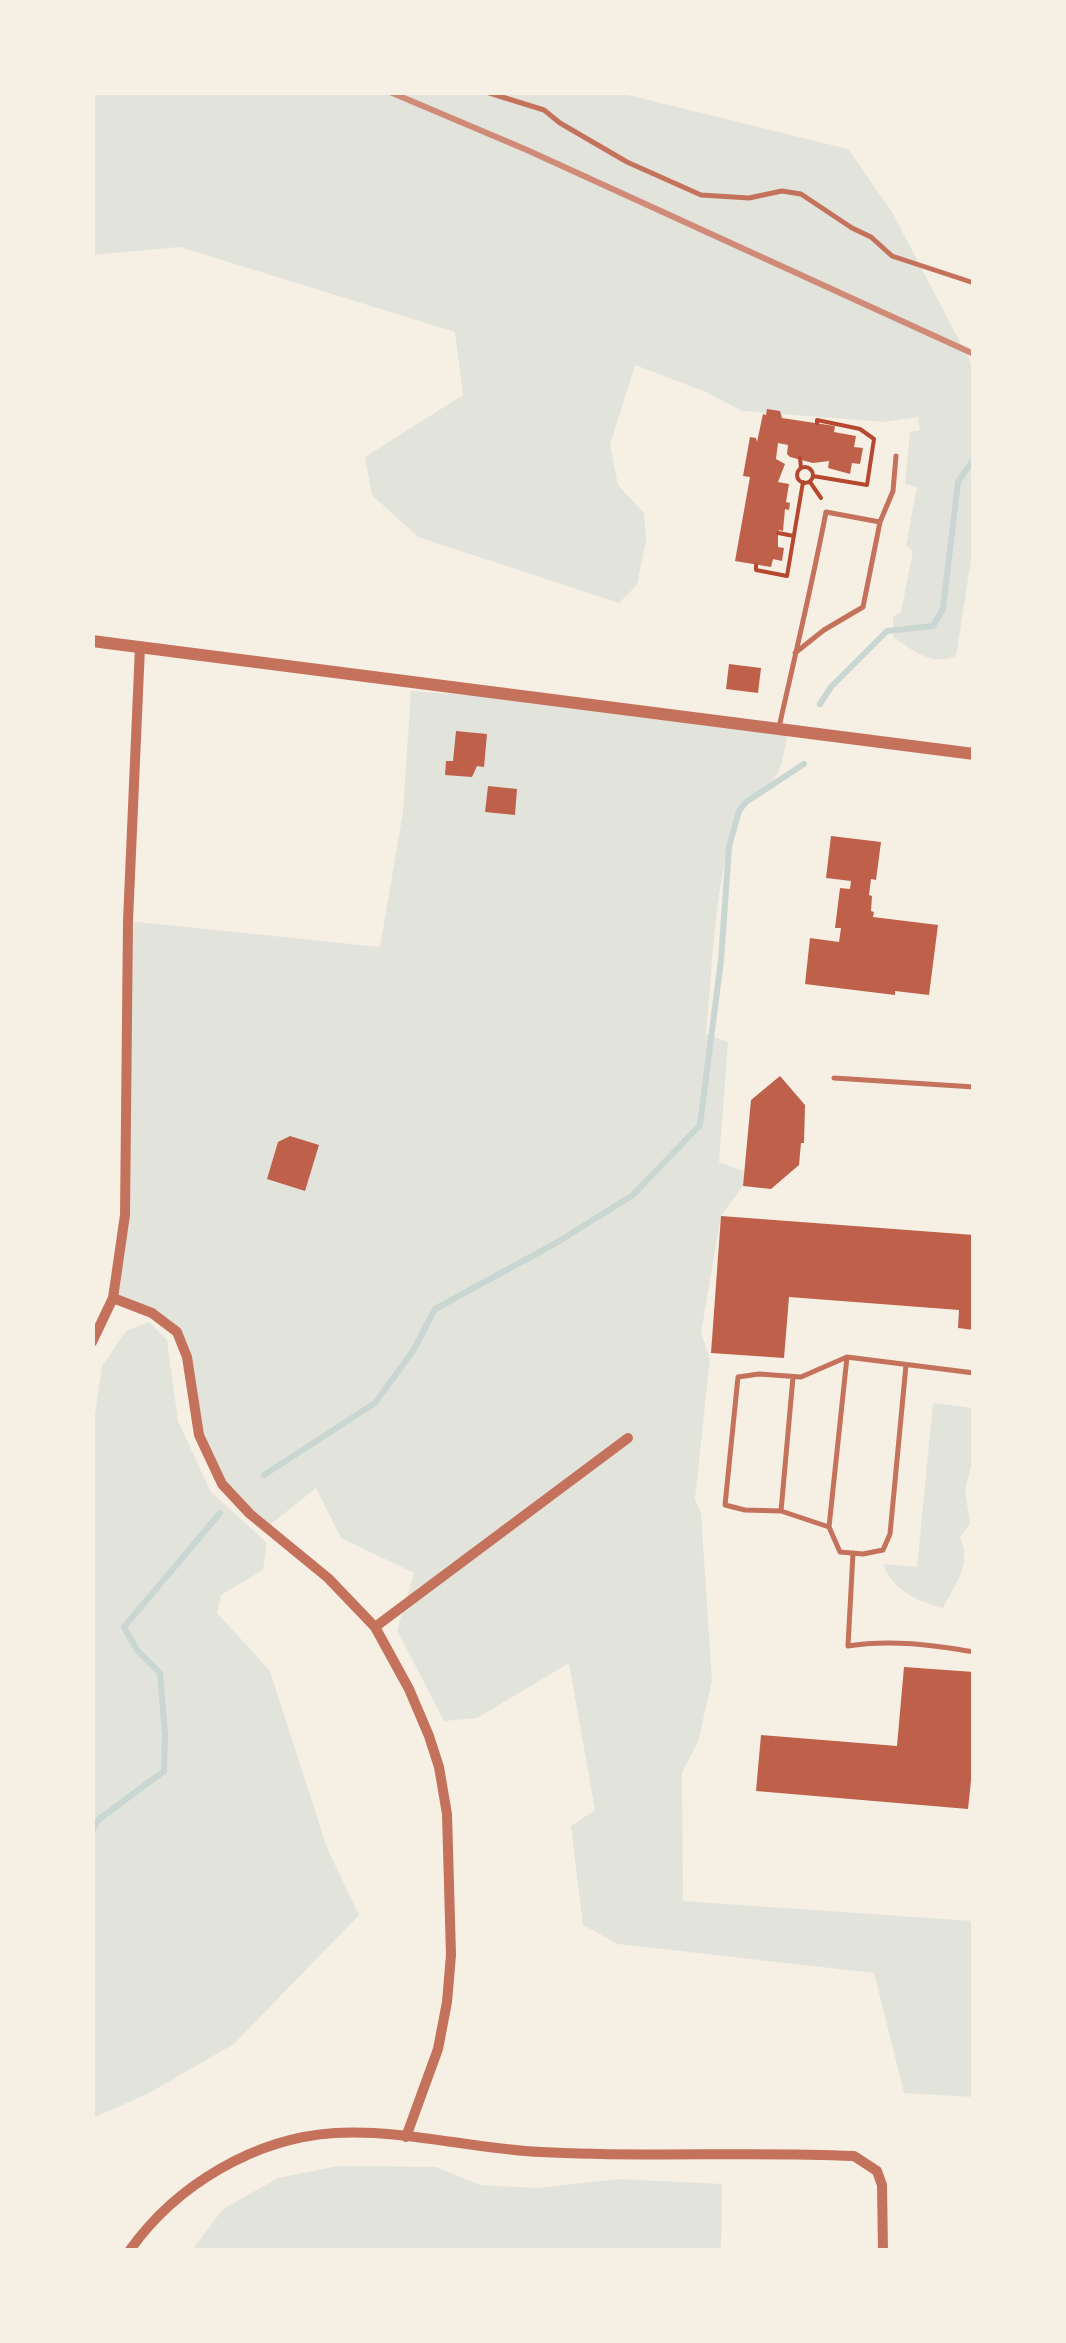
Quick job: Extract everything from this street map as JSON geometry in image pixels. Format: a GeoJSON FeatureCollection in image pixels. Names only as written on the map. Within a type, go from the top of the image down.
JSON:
{"type":"FeatureCollection","features":[{"type":"Feature","properties":{"kind":"street"},"geometry":{"type":"LineString","coordinates":[[92,641],[974,754]]}},
{"type":"Feature","properties":{"kind":"street"},"geometry":{"type":"LineString","coordinates":[[92,1342],[113,1298],[125,1215],[128,920],[140,648]]}},
{"type":"Feature","properties":{"kind":"street"},"geometry":{"type":"LineString","coordinates":[[113,1298],[152,1313],[177,1332],[187,1356],[199,1435],[212,1466],[250,1514],[320,1570],[375,1628],[429,1736],[439,1767],[450,1846],[452,1955],[438,2049],[406,2137]]}},
{"type":"Feature","properties":{"kind":"street"},"geometry":{"type":"LineString","coordinates":[[375,1628],[628,1438]]}},
{"type":"Feature","properties":{"kind":"street"},"geometry":{"type":"LineString","coordinates":[[130,2250],[155,2218],[196,2184],[259,2150],[338,2133],[541,2152],[854,2156],[877,2171],[882,2185],[883,2250]]}},
{"type":"Feature","properties":{"kind":"lane"},"geometry":{"type":"LineString","coordinates":[[486,92],[544,110],[627,162],[701,195],[735,198],[782,191],[801,194],[871,237],[892,256],[974,283]]}},
{"type":"Feature","properties":{"kind":"lane"},"geometry":{"type":"LineString","coordinates":[[795,654],[824,630],[863,608],[880,522],[893,491],[896,456]]}},
{"type":"Feature","properties":{"kind":"lane"},"geometry":{"type":"LineString","coordinates":[[778,730],[808,608],[826,512],[880,522]]}},
{"type":"Feature","properties":{"kind":"lane"},"geometry":{"type":"LineString","coordinates":[[834,1078],[974,1087]]}},
{"type":"Feature","properties":{"kind":"lane"},"geometry":{"type":"LineString","coordinates":[[847,1357],[829,1527],[840,1552],[883,1550],[888,1544],[906,1365]]}},
{"type":"Feature","properties":{"kind":"lane"},"geometry":{"type":"LineString","coordinates":[[829,1527],[781,1511],[729,1508],[724,1501],[738,1377],[801,1378],[847,1357],[974,1373]]}},
{"type":"Feature","properties":{"kind":"lane"},"geometry":{"type":"LineString","coordinates":[[781,1511],[793,1377]]}},
{"type":"Feature","properties":{"kind":"lane"},"geometry":{"type":"LineString","coordinates":[[853,1553],[848,1646],[933,1645],[974,1652]]}},
{"type":"Feature","properties":{"kind":"path"},"geometry":{"type":"LineString","coordinates":[[800,458],[797,476],[867,486],[874,440],[860,430],[818,420],[817,423]]}},
{"type":"Feature","properties":{"kind":"path"},"geometry":{"type":"LineString","coordinates":[[756,565],[756,570],[787,576],[799,510],[809,480],[810,468],[801,468]]}},
{"type":"Feature","properties":{"kind":"path"},"geometry":{"type":"LineString","coordinates":[[809,480],[821,498]]}},
{"type":"Feature","properties":{"kind":"path"},"geometry":{"type":"LineString","coordinates":[[789,507],[799,510]]}},
{"type":"Feature","properties":{"kind":"path"},"geometry":{"type":"LineString","coordinates":[[778,533],[794,536]]}},
{"type":"Feature","properties":{"kind":"shaded area"},"geometry":{"type":"Polygon","coordinates":[[[93,93],[620,93],[848,149],[892,212],[973,367],[973,547],[956,656],[930,658],[893,637],[893,617],[901,612],[913,551],[906,546],[917,487],[905,484],[910,432],[920,430],[918,417],[884,422],[742,411],[706,392],[635,365],[610,445],[618,485],[644,513],[646,541],[637,585],[619,603],[418,537],[372,495],[365,457],[463,395],[455,332],[180,247],[93,255],[93,93]]]}},
{"type":"Feature","properties":{"kind":"shaded area"},"geometry":{"type":"Polygon","coordinates":[[[411,691],[563,702],[788,732],[776,776],[746,801],[738,813],[719,894],[713,951],[706,1034],[728,1042],[719,1162],[744,1171],[743,1186],[721,1216],[701,1333],[710,1359],[695,1499],[701,1513],[712,1681],[698,1742],[682,1772],[683,1901],[973,1921],[973,2097],[904,2093],[874,1973],[618,1944],[583,1925],[571,1826],[595,1810],[569,1663],[477,1718],[444,1721],[397,1630],[414,1573],[341,1538],[316,1488],[266,1528],[235,1500],[199,1435],[187,1357],[168,1324],[113,1298],[123,1240],[128,921],[380,947],[403,812],[411,691]]]}},
{"type":"Feature","properties":{"kind":"shaded area"},"geometry":{"type":"Polygon","coordinates":[[[149,1322],[167,1340],[178,1421],[211,1492],[267,1543],[263,1570],[221,1595],[217,1613],[270,1671],[327,1848],[359,1915],[234,2044],[149,2093],[93,2118],[93,1429],[102,1366],[126,1331],[149,1322]]]}},
{"type":"Feature","properties":{"kind":"shaded area"},"geometry":{"type":"Polygon","coordinates":[[[933,1403],[974,1408],[973,1459],[965,1489],[970,1524],[960,1537],[964,1556],[961,1574],[943,1608],[906,1593],[892,1581],[883,1564],[917,1567],[933,1403]]]}},
{"type":"Feature","properties":{"kind":"shaded area"},"geometry":{"type":"Polygon","coordinates":[[[338,2166],[436,2167],[480,2185],[538,2188],[618,2179],[722,2184],[721,2250],[192,2250],[223,2209],[278,2178],[338,2166]]]}},
{"type":"Feature","properties":{"kind":"building"},"geometry":{"type":"Polygon","coordinates":[[[767,409],[780,411],[782,418],[835,426],[834,432],[856,436],[854,447],[863,448],[860,464],[852,463],[850,474],[828,468],[829,461],[813,463],[790,457],[788,445],[778,443],[776,459],[785,464],[778,482],[789,484],[786,502],[790,503],[789,510],[785,509],[783,531],[778,533],[778,547],[784,548],[782,561],[773,559],[771,567],[735,561],[750,477],[743,476],[750,437],[757,442],[767,409]]]}},
{"type":"Feature","properties":{"kind":"building"},"geometry":{"type":"Polygon","coordinates":[[[729,664],[761,668],[758,693],[726,689],[729,664]]]}},
{"type":"Feature","properties":{"kind":"building"},"geometry":{"type":"Polygon","coordinates":[[[456,731],[487,734],[484,767],[477,766],[472,777],[445,775],[446,761],[453,761],[456,731]]]}},
{"type":"Feature","properties":{"kind":"building"},"geometry":{"type":"Polygon","coordinates":[[[488,786],[517,789],[515,815],[485,812],[488,786]]]}},
{"type":"Feature","properties":{"kind":"building"},"geometry":{"type":"Polygon","coordinates":[[[831,836],[881,842],[876,880],[871,879],[869,895],[873,917],[938,925],[929,995],[895,991],[895,995],[805,984],[810,938],[839,942],[841,928],[835,928],[840,888],[850,889],[851,881],[826,878],[831,836]]]}},
{"type":"Feature","properties":{"kind":"building"},"geometry":{"type":"Polygon","coordinates":[[[780,1076],[805,1105],[799,1165],[771,1189],[743,1186],[751,1100],[780,1076]]]}},
{"type":"Feature","properties":{"kind":"building"},"geometry":{"type":"Polygon","coordinates":[[[290,1136],[319,1145],[305,1191],[267,1179],[278,1142],[290,1136]]]}},
{"type":"Feature","properties":{"kind":"building"},"geometry":{"type":"Polygon","coordinates":[[[721,1216],[974,1235],[974,1330],[958,1328],[959,1310],[789,1297],[784,1358],[711,1353],[721,1216]]]}},
{"type":"Feature","properties":{"kind":"building"},"geometry":{"type":"Polygon","coordinates":[[[904,1667],[974,1672],[974,1752],[968,1809],[756,1791],[761,1735],[897,1746],[904,1667]]]}},
{"type":"Feature","properties":{"kind":"waterway"},"geometry":{"type":"LineString","coordinates":[[820,704],[831,687],[887,631],[933,626],[943,609],[958,482],[974,459]]}},
{"type":"Feature","properties":{"kind":"waterway"},"geometry":{"type":"LineString","coordinates":[[264,1475],[375,1403],[413,1351],[435,1309],[556,1243],[633,1195],[700,1125],[721,960],[729,847],[739,811],[746,802],[804,764]]}},
{"type":"Feature","properties":{"kind":"waterway"},"geometry":{"type":"LineString","coordinates":[[92,1831],[98,1820],[164,1771],[160,1673],[137,1650],[124,1627],[220,1513]]}},
{"type":"Feature","properties":{"kind":"railway"},"geometry":{"type":"LineString","coordinates":[[390,92],[527,150],[974,354]]}}]}
